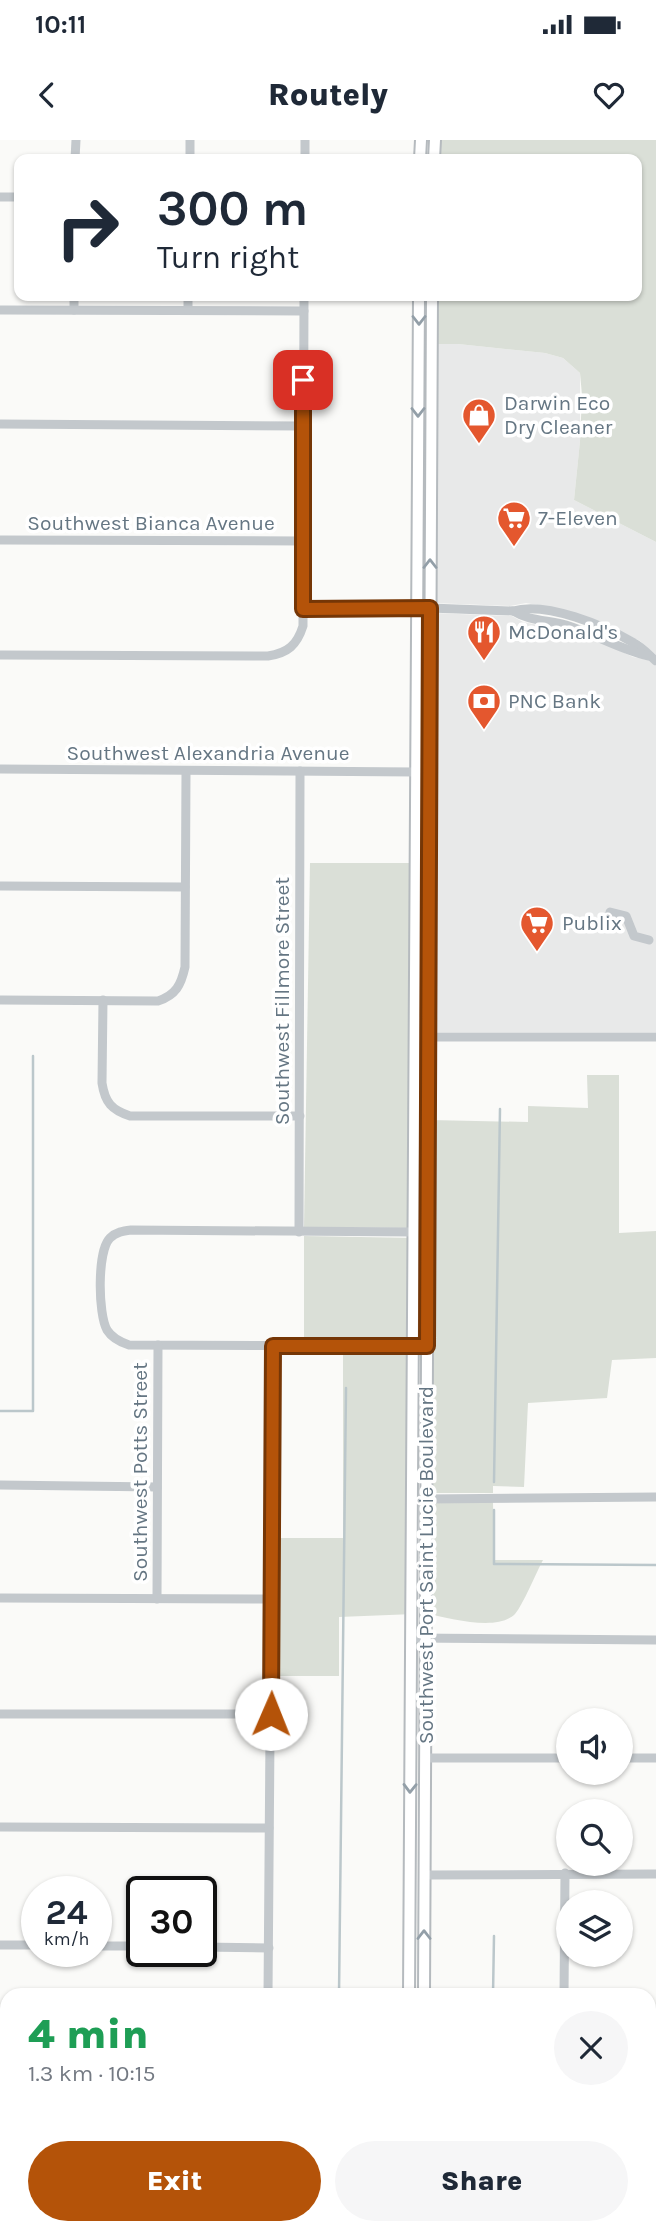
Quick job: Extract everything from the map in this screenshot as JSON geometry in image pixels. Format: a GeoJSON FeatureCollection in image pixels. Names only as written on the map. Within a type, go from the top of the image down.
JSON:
{"type":"FeatureCollection","features":[{"type":"Feature","properties":{"kind":"main road","name":"Southwest Port Saint Lucie Boulevard"},"geometry":{"type":"LineString","coordinates":[[409,1988],[415,609],[419,301]]}},
{"type":"Feature","properties":{"kind":"main road","name":"Southwest Port Saint Lucie Boulevard"},"geometry":{"type":"LineString","coordinates":[[424,1988],[432,301]]}},
{"type":"Feature","properties":{"kind":"main road"},"geometry":{"type":"LineString","coordinates":[[419,344],[433,372]]}},
{"type":"Feature","properties":{"kind":"main road"},"geometry":{"type":"LineString","coordinates":[[415,772],[430,801]]}},
{"type":"Feature","properties":{"kind":"street"},"geometry":{"type":"LineString","coordinates":[[74,301],[74,310]]}},
{"type":"Feature","properties":{"kind":"street"},"geometry":{"type":"LineString","coordinates":[[188,301],[188,310]]}},
{"type":"Feature","properties":{"kind":"street"},"geometry":{"type":"LineString","coordinates":[[0,655],[268,656],[281,654],[292,648],[303,626],[304,301]]}},
{"type":"Feature","properties":{"kind":"street"},"geometry":{"type":"LineString","coordinates":[[0,310],[304,312]]}},
{"type":"Feature","properties":{"kind":"street"},"geometry":{"type":"LineString","coordinates":[[0,424],[302,426]]}},
{"type":"Feature","properties":{"kind":"street","name":"Southwest Bianca Avenue"},"geometry":{"type":"LineString","coordinates":[[0,540],[303,541]]}},
{"type":"Feature","properties":{"kind":"street"},"geometry":{"type":"LineString","coordinates":[[303,609],[430,608],[513,611],[523,618],[565,625],[653,658]]}},
{"type":"Feature","properties":{"kind":"street","name":"Southwest Alexandria Avenue"},"geometry":{"type":"LineString","coordinates":[[0,769],[415,772]]}},
{"type":"Feature","properties":{"kind":"street"},"geometry":{"type":"LineString","coordinates":[[0,1000],[158,1001],[176,992],[185,967],[186,771]]}},
{"type":"Feature","properties":{"kind":"street","name":"Southwest Fillmore Street"},"geometry":{"type":"LineString","coordinates":[[299,1232],[300,771]]}},
{"type":"Feature","properties":{"kind":"street"},"geometry":{"type":"LineString","coordinates":[[0,886],[185,887]]}},
{"type":"Feature","properties":{"kind":"street"},"geometry":{"type":"LineString","coordinates":[[610,912],[626,916],[634,936],[649,940]]}},
{"type":"Feature","properties":{"kind":"street"},"geometry":{"type":"LineString","coordinates":[[103,1000],[102,1083],[109,1105],[118,1112],[130,1116],[300,1116]]}},
{"type":"Feature","properties":{"kind":"street"},"geometry":{"type":"LineString","coordinates":[[415,1037],[656,1037]]}},
{"type":"Feature","properties":{"kind":"street"},"geometry":{"type":"LineString","coordinates":[[413,1232],[118,1232],[104,1247],[101,1258],[102,1314],[105,1327],[118,1341],[130,1345],[427,1346]]}},
{"type":"Feature","properties":{"kind":"street","name":"Southwest Potts Street"},"geometry":{"type":"LineString","coordinates":[[157,1599],[158,1345]]}},
{"type":"Feature","properties":{"kind":"street"},"geometry":{"type":"LineString","coordinates":[[268,1988],[273,1346]]}},
{"type":"Feature","properties":{"kind":"street"},"geometry":{"type":"LineString","coordinates":[[0,1485],[157,1487]]}},
{"type":"Feature","properties":{"kind":"street"},"geometry":{"type":"LineString","coordinates":[[426,1499],[656,1497]]}},
{"type":"Feature","properties":{"kind":"street"},"geometry":{"type":"LineString","coordinates":[[0,1598],[272,1599]]}},
{"type":"Feature","properties":{"kind":"street"},"geometry":{"type":"LineString","coordinates":[[412,1638],[656,1640]]}},
{"type":"Feature","properties":{"kind":"street"},"geometry":{"type":"LineString","coordinates":[[0,1714],[271,1714]]}},
{"type":"Feature","properties":{"kind":"street"},"geometry":{"type":"LineString","coordinates":[[426,1758],[556,1758]]}},
{"type":"Feature","properties":{"kind":"street"},"geometry":{"type":"LineString","coordinates":[[633,1758],[656,1758]]}},
{"type":"Feature","properties":{"kind":"street"},"geometry":{"type":"LineString","coordinates":[[0,1827],[269,1828]]}},
{"type":"Feature","properties":{"kind":"street"},"geometry":{"type":"LineString","coordinates":[[425,1875],[556,1873]]}},
{"type":"Feature","properties":{"kind":"street"},"geometry":{"type":"LineString","coordinates":[[633,1874],[656,1874]]}},
{"type":"Feature","properties":{"kind":"street"},"geometry":{"type":"LineString","coordinates":[[564,1988],[565,1876]]}},
{"type":"Feature","properties":{"kind":"street"},"geometry":{"type":"LineString","coordinates":[[0,1945],[21,1945]]}},
{"type":"Feature","properties":{"kind":"street"},"geometry":{"type":"LineString","coordinates":[[217,1947],[269,1948]]}},
{"type":"Feature","properties":{"kind":"shaded area"},"geometry":{"type":"Polygon","coordinates":[[[440,140],[656,140],[656,542],[574,500],[580,441],[580,373],[563,358],[545,353],[437,344],[437,301],[642,301],[642,154],[439,154],[440,140]]]}},
{"type":"Feature","properties":{"kind":"shaded area"},"geometry":{"type":"Polygon","coordinates":[[[437,344],[545,353],[563,358],[580,373],[580,441],[574,500],[656,542],[656,655],[640,641],[610,626],[555,608],[526,603],[510,606],[434,603],[437,344]]]}},
{"type":"Feature","properties":{"kind":"shaded area"},"geometry":{"type":"Polygon","coordinates":[[[433,613],[512,616],[523,622],[564,630],[602,642],[633,657],[648,660],[656,666],[656,1032],[428,1032],[433,613]]]}},
{"type":"Feature","properties":{"kind":"shaded area"},"geometry":{"type":"Polygon","coordinates":[[[310,863],[417,863],[416,1228],[304,1227],[310,863]]]}},
{"type":"Feature","properties":{"kind":"shaded area"},"geometry":{"type":"Polygon","coordinates":[[[587,1075],[619,1075],[619,1233],[656,1231],[656,1358],[612,1360],[607,1398],[528,1403],[524,1487],[493,1486],[493,1493],[423,1493],[430,1120],[528,1122],[528,1106],[588,1108],[587,1075]]]}},
{"type":"Feature","properties":{"kind":"shaded area"},"geometry":{"type":"Polygon","coordinates":[[[304,1236],[416,1238],[415,1341],[304,1341],[304,1236]]]}},
{"type":"Feature","properties":{"kind":"shaded area"},"geometry":{"type":"Polygon","coordinates":[[[343,1350],[415,1350],[414,1614],[339,1617],[339,1676],[276,1676],[278,1538],[343,1538],[343,1350]]]}},
{"type":"Feature","properties":{"kind":"shaded area"},"geometry":{"type":"Polygon","coordinates":[[[423,1502],[493,1502],[494,1560],[543,1560],[515,1614],[497,1622],[485,1623],[428,1614],[423,1502]]]}},
{"type":"Feature","properties":{"kind":"waterway"},"geometry":{"type":"LineString","coordinates":[[0,1411],[33,1411],[33,1056]]}},
{"type":"Feature","properties":{"kind":"waterway"},"geometry":{"type":"LineString","coordinates":[[494,1482],[500,1109]]}},
{"type":"Feature","properties":{"kind":"waterway"},"geometry":{"type":"LineString","coordinates":[[339,1988],[346,1388]]}},
{"type":"Feature","properties":{"kind":"waterway"},"geometry":{"type":"LineString","coordinates":[[494,1510],[494,1564],[656,1565]]}},
{"type":"Feature","properties":{"kind":"waterway"},"geometry":{"type":"LineString","coordinates":[[493,1988],[494,1936]]}},
{"type":"Feature","properties":{"kind":"place","name":"Darwin Eco Dry Cleaner"},"geometry":{"type":"Point","coordinates":[479,445]}},
{"type":"Feature","properties":{"kind":"place","name":"7-Eleven"},"geometry":{"type":"Point","coordinates":[514,548]}},
{"type":"Feature","properties":{"kind":"place","name":"McDonald's"},"geometry":{"type":"Point","coordinates":[484,662]}},
{"type":"Feature","properties":{"kind":"place","name":"PNC Bank"},"geometry":{"type":"Point","coordinates":[484,731]}},
{"type":"Feature","properties":{"kind":"place","name":"Publix"},"geometry":{"type":"Point","coordinates":[537,953]}},
{"type":"Feature","properties":{"kind":"route"},"geometry":{"type":"LineString","coordinates":[[271,1714],[273,1346],[427,1346],[430,608],[303,609],[303,380]]}}]}
